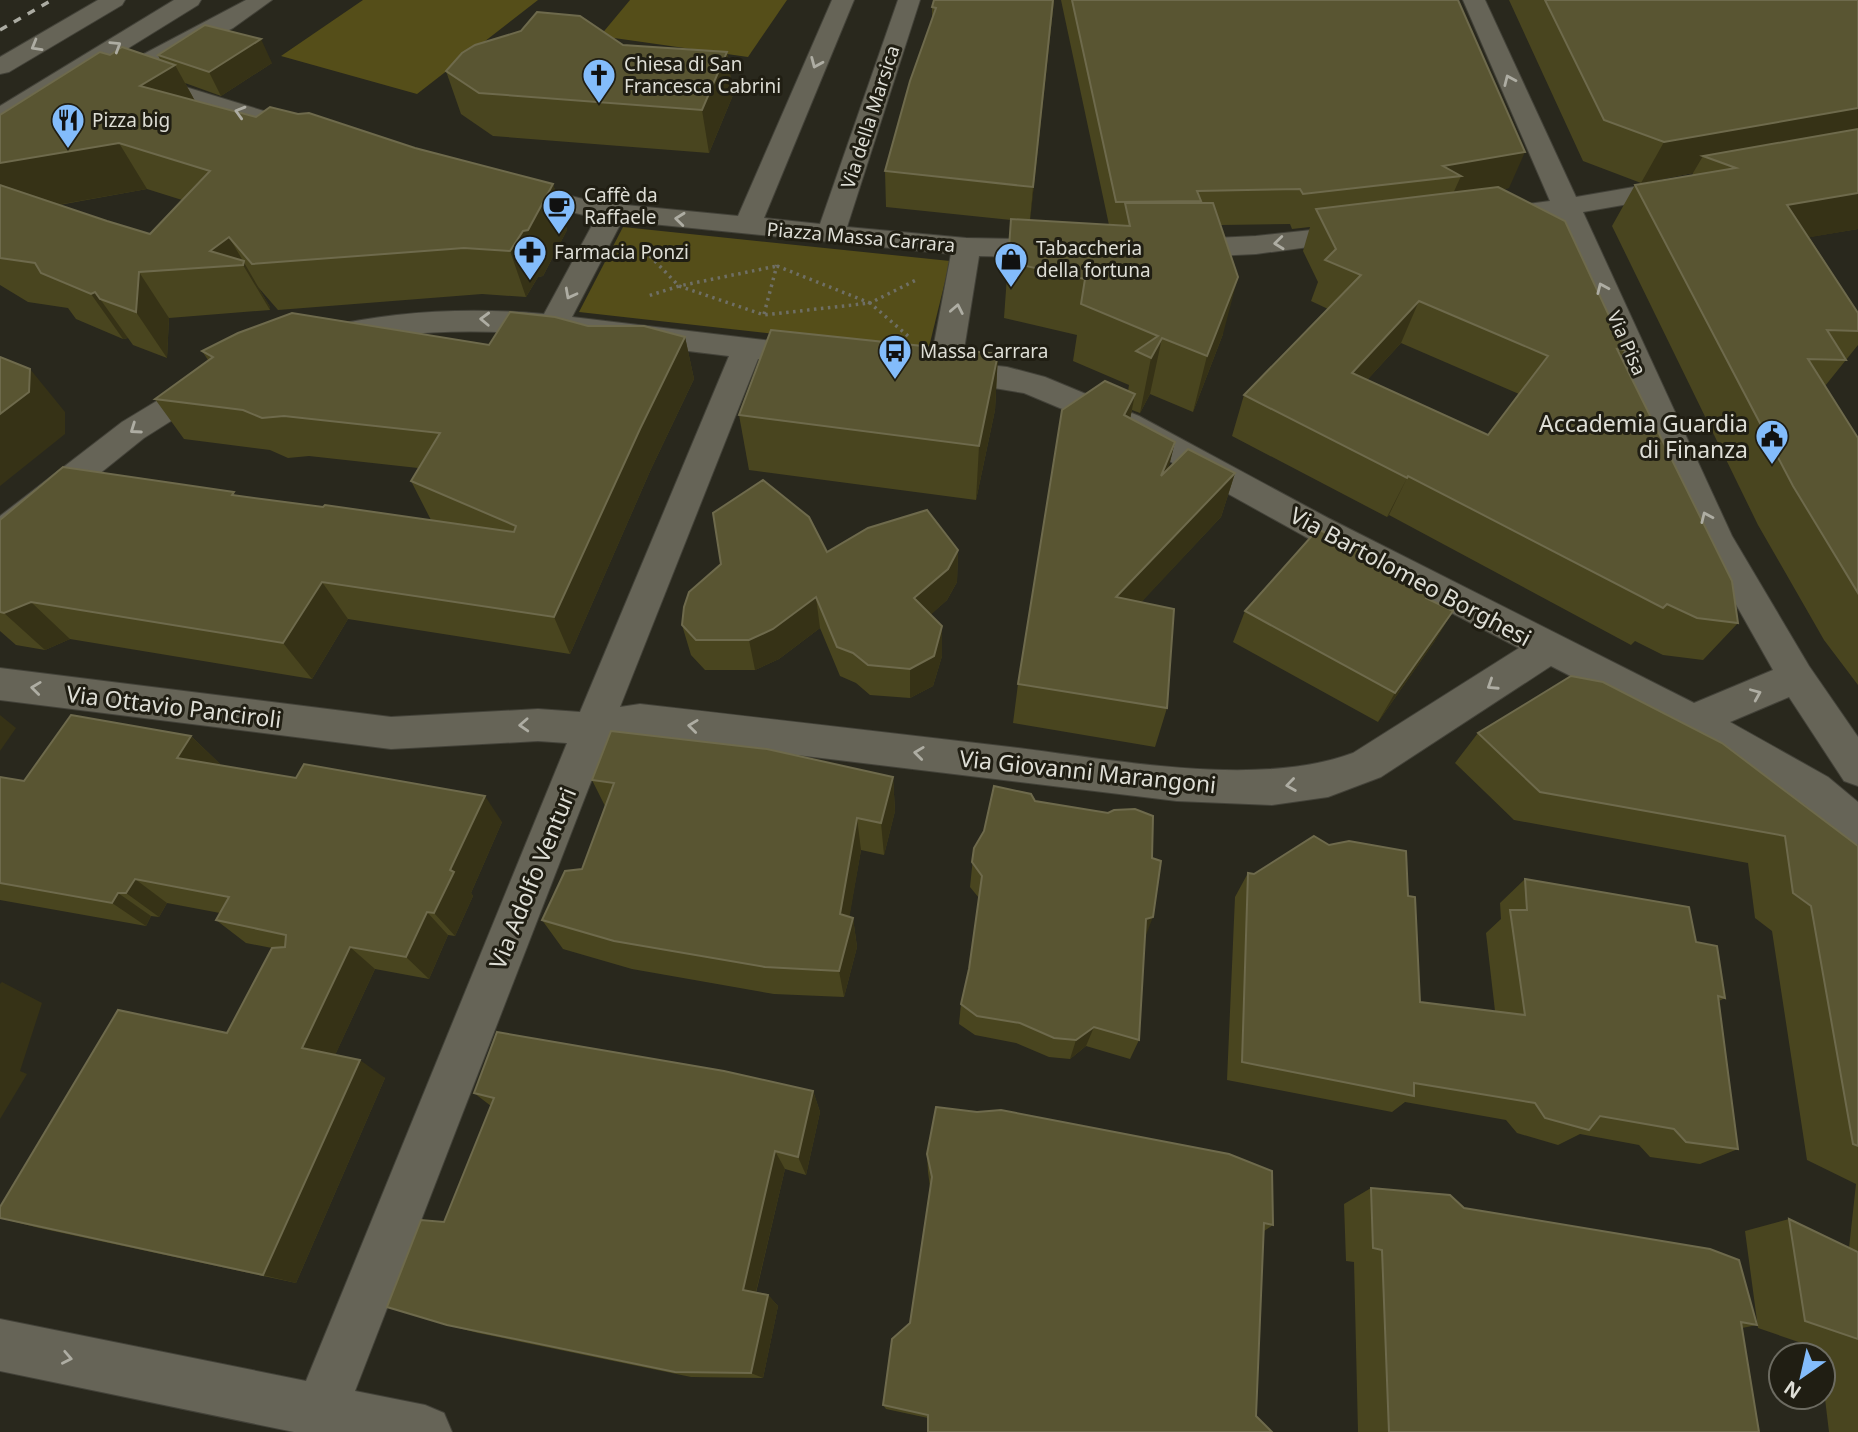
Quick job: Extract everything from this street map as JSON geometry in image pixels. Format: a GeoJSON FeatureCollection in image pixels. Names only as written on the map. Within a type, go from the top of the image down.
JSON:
{"type":"FeatureCollection","features":[{"type":"Feature","properties":{"kind":"street"},"geometry":{"type":"LineString","coordinates":[[0,67],[114,0]]}},
{"type":"Feature","properties":{"kind":"street"},"geometry":{"type":"LineString","coordinates":[[0,90],[150,0]]}},
{"type":"Feature","properties":{"kind":"street"},"geometry":{"type":"LineString","coordinates":[[0,120],[190,0]]}},
{"type":"Feature","properties":{"kind":"street"},"geometry":{"type":"LineString","coordinates":[[91,96],[233,0]]}},
{"type":"Feature","properties":{"kind":"street"},"geometry":{"type":"LineString","coordinates":[[155,55],[209,33],[261,0]]}},
{"type":"Feature","properties":{"kind":"street"},"geometry":{"type":"LineString","coordinates":[[747,226],[842,0]]}},
{"type":"Feature","properties":{"kind":"street","name":"Via della Marsica"},"geometry":{"type":"LineString","coordinates":[[831,234],[909,0]]}},
{"type":"Feature","properties":{"kind":"street","name":"Via Pisa"},"geometry":{"type":"LineString","coordinates":[[1474,0],[1716,539],[1796,677],[1858,769]]}},
{"type":"Feature","properties":{"kind":"street"},"geometry":{"type":"LineString","coordinates":[[125,74],[219,106],[324,137]]}},
{"type":"Feature","properties":{"kind":"street","name":"Piazza Massa Carrara"},"geometry":{"type":"LineString","coordinates":[[488,183],[581,209],[967,247],[926,360]]}},
{"type":"Feature","properties":{"kind":"street"},"geometry":{"type":"LineString","coordinates":[[1458,220],[1566,207],[1700,183]]}},
{"type":"Feature","properties":{"kind":"street"},"geometry":{"type":"LineString","coordinates":[[553,324],[613,212]]}},
{"type":"Feature","properties":{"kind":"street"},"geometry":{"type":"LineString","coordinates":[[1153,249],[1256,245],[1389,229]]}},
{"type":"Feature","properties":{"kind":"street"},"geometry":{"type":"LineString","coordinates":[[967,247],[1088,249]]}},
{"type":"Feature","properties":{"kind":"street"},"geometry":{"type":"LineString","coordinates":[[291,347],[372,326],[416,321],[479,319],[757,330],[839,359]]}},
{"type":"Feature","properties":{"kind":"street","name":"Via Adolfo Venturi"},"geometry":{"type":"LineString","coordinates":[[321,1409],[592,729],[757,330]]}},
{"type":"Feature","properties":{"kind":"street","name":"Via Bartolomeo Borghesi"},"geometry":{"type":"LineString","coordinates":[[926,360],[1021,381],[1093,408],[1693,721],[1814,789],[1858,827]]}},
{"type":"Feature","properties":{"kind":"street"},"geometry":{"type":"LineString","coordinates":[[0,535],[133,430],[177,400],[231,371]]}},
{"type":"Feature","properties":{"kind":"street","name":"Via Giovanni Marangoni"},"geometry":{"type":"LineString","coordinates":[[347,729],[391,733],[538,725],[592,729],[640,720],[1177,784],[1272,788],[1328,780],[1367,765],[1549,648]]}},
{"type":"Feature","properties":{"kind":"street"},"geometry":{"type":"LineString","coordinates":[[1693,721],[1796,677]]}},
{"type":"Feature","properties":{"kind":"street","name":"Via Ottavio Panciroli"},"geometry":{"type":"LineString","coordinates":[[0,684],[347,729]]}},
{"type":"Feature","properties":{"kind":"street"},"geometry":{"type":"LineString","coordinates":[[0,1345],[425,1432]]}},
{"type":"Feature","properties":{"kind":"path"},"geometry":{"type":"LineString","coordinates":[[642,248],[679,286],[757,330],[870,303],[928,274]]}},
{"type":"Feature","properties":{"kind":"path"},"geometry":{"type":"LineString","coordinates":[[757,330],[779,256]]}},
{"type":"Feature","properties":{"kind":"path"},"geometry":{"type":"LineString","coordinates":[[644,297],[679,286],[777,266],[870,303],[926,360]]}},
{"type":"Feature","properties":{"kind":"shaded area"},"geometry":{"type":"Polygon","coordinates":[[[363,0],[538,0],[417,94],[281,56],[363,0]]]}},
{"type":"Feature","properties":{"kind":"shaded area"},"geometry":{"type":"Polygon","coordinates":[[[630,0],[787,0],[748,57],[600,36],[630,0]]]}},
{"type":"Feature","properties":{"kind":"shaded area"},"geometry":{"type":"Polygon","coordinates":[[[623,227],[950,261],[928,351],[579,312],[623,227]]]}},
{"type":"Feature","properties":{"kind":"building"},"geometry":{"type":"Polygon","coordinates":[[[934,0],[1053,0],[1033,187],[885,171],[910,81],[936,8],[932,7],[934,0]]]}},
{"type":"Feature","properties":{"kind":"building"},"geometry":{"type":"Polygon","coordinates":[[[1072,0],[1458,0],[1525,152],[1443,166],[1461,176],[1303,194],[1300,189],[1197,191],[1201,201],[1116,202],[1072,0]]]}},
{"type":"Feature","properties":{"kind":"building"},"geometry":{"type":"Polygon","coordinates":[[[1545,0],[1858,0],[1858,108],[1664,142],[1604,120],[1545,0]]]}},
{"type":"Feature","properties":{"kind":"building"},"geometry":{"type":"Polygon","coordinates":[[[537,12],[580,16],[623,45],[727,52],[702,110],[479,93],[446,71],[462,53],[475,45],[521,31],[537,12]]]}},
{"type":"Feature","properties":{"kind":"building"},"geometry":{"type":"Polygon","coordinates":[[[205,25],[261,39],[209,72],[158,55],[205,25]]]}},
{"type":"Feature","properties":{"kind":"building"},"geometry":{"type":"Polygon","coordinates":[[[122,47],[175,65],[140,86],[256,117],[270,107],[298,114],[309,113],[415,148],[553,184],[528,230],[523,231],[510,251],[464,248],[252,264],[229,237],[210,251],[244,261],[243,265],[139,272],[136,312],[100,299],[95,292],[91,294],[41,273],[35,263],[0,258],[0,185],[150,234],[210,171],[119,143],[0,163],[0,115],[100,52],[110,55],[122,47]]]}},
{"type":"Feature","properties":{"kind":"building"},"geometry":{"type":"Polygon","coordinates":[[[1858,129],[1858,193],[1787,205],[1858,313],[1858,331],[1827,330],[1846,360],[1808,359],[1858,438],[1858,593],[1793,486],[1635,185],[1736,168],[1703,156],[1858,129]]]}},
{"type":"Feature","properties":{"kind":"building"},"geometry":{"type":"Polygon","coordinates":[[[1498,187],[1565,221],[1625,350],[1617,349],[1732,581],[1738,623],[1697,618],[1667,604],[1663,608],[1408,476],[1407,478],[1244,395],[1361,275],[1325,260],[1336,249],[1316,209],[1498,187]],[[1419,301],[1352,373],[1488,435],[1548,356],[1419,301]]]}},
{"type":"Feature","properties":{"kind":"building"},"geometry":{"type":"Polygon","coordinates":[[[1125,203],[1213,203],[1238,277],[1207,356],[1162,338],[1151,358],[1136,351],[1158,336],[1081,304],[1085,279],[1008,262],[1011,219],[1130,226],[1125,203]]]}},
{"type":"Feature","properties":{"kind":"building"},"geometry":{"type":"Polygon","coordinates":[[[510,312],[555,317],[588,326],[644,326],[685,337],[554,617],[322,582],[283,643],[31,602],[4,613],[0,612],[0,520],[63,467],[234,492],[232,495],[323,507],[325,505],[514,532],[516,526],[411,481],[440,433],[284,416],[262,418],[243,410],[155,399],[213,357],[202,351],[238,333],[292,313],[489,345],[510,312]]]}},
{"type":"Feature","properties":{"kind":"building"},"geometry":{"type":"Polygon","coordinates":[[[771,330],[998,354],[979,446],[739,415],[771,330]]]}},
{"type":"Feature","properties":{"kind":"building"},"geometry":{"type":"Polygon","coordinates":[[[0,357],[30,369],[29,392],[0,414],[0,357]]]}},
{"type":"Feature","properties":{"kind":"building"},"geometry":{"type":"Polygon","coordinates":[[[1105,381],[1135,394],[1124,415],[1175,442],[1161,476],[1188,449],[1235,473],[1116,597],[1174,609],[1167,708],[1018,684],[1062,410],[1105,381]]]}},
{"type":"Feature","properties":{"kind":"building"},"geometry":{"type":"Polygon","coordinates":[[[763,480],[809,517],[827,552],[868,528],[927,510],[958,550],[948,569],[914,598],[942,626],[934,656],[910,669],[868,665],[853,653],[837,647],[816,597],[773,629],[749,640],[696,640],[682,625],[684,607],[689,592],[721,564],[713,513],[763,480]]]}},
{"type":"Feature","properties":{"kind":"building"},"geometry":{"type":"Polygon","coordinates":[[[1318,529],[1431,588],[1426,598],[1453,611],[1395,693],[1245,611],[1318,529]]]}},
{"type":"Feature","properties":{"kind":"building"},"geometry":{"type":"Polygon","coordinates":[[[1571,676],[1603,682],[1722,743],[1858,846],[1858,1146],[1853,1144],[1811,906],[1793,893],[1785,836],[1540,792],[1478,733],[1571,676]]]}},
{"type":"Feature","properties":{"kind":"building"},"geometry":{"type":"Polygon","coordinates":[[[71,715],[191,736],[177,758],[296,778],[304,764],[485,796],[450,870],[454,872],[434,913],[427,912],[406,957],[350,947],[302,1048],[360,1060],[263,1275],[0,1218],[0,1207],[118,1010],[227,1033],[272,948],[285,947],[286,935],[216,920],[229,897],[135,879],[126,893],[118,893],[112,903],[0,883],[0,777],[24,781],[71,715]]]}},
{"type":"Feature","properties":{"kind":"building"},"geometry":{"type":"Polygon","coordinates":[[[611,731],[767,749],[893,777],[881,823],[857,818],[840,914],[853,918],[839,971],[765,967],[614,941],[542,920],[565,871],[582,869],[614,783],[592,780],[611,731]]]}},
{"type":"Feature","properties":{"kind":"building"},"geometry":{"type":"Polygon","coordinates":[[[994,786],[1031,794],[1035,801],[1108,813],[1135,809],[1153,816],[1152,858],[1161,861],[1153,917],[1146,919],[1139,1040],[1094,1027],[1076,1040],[1054,1038],[1020,1023],[977,1016],[961,1004],[969,969],[982,876],[972,862],[974,848],[984,831],[994,786]]]}},
{"type":"Feature","properties":{"kind":"building"},"geometry":{"type":"Polygon","coordinates":[[[1314,836],[1329,845],[1349,841],[1406,851],[1408,896],[1415,897],[1420,1002],[1525,1015],[1510,910],[1527,910],[1525,879],[1689,907],[1696,942],[1717,946],[1725,998],[1718,996],[1738,1149],[1686,1142],[1674,1129],[1600,1116],[1589,1130],[1545,1118],[1535,1103],[1414,1083],[1414,1096],[1242,1062],[1248,873],[1254,874],[1314,836]]]}},
{"type":"Feature","properties":{"kind":"building"},"geometry":{"type":"Polygon","coordinates":[[[497,1032],[724,1071],[813,1091],[798,1157],[775,1151],[743,1290],[768,1295],[751,1373],[675,1372],[447,1325],[387,1307],[421,1220],[444,1222],[494,1098],[474,1093],[497,1032]]]}},
{"type":"Feature","properties":{"kind":"building"},"geometry":{"type":"Polygon","coordinates":[[[936,1107],[977,1112],[1001,1110],[1229,1154],[1272,1171],[1273,1225],[1264,1223],[1256,1416],[1272,1432],[928,1432],[928,1415],[883,1405],[892,1339],[910,1323],[932,1177],[927,1154],[936,1107]]]}},
{"type":"Feature","properties":{"kind":"building"},"geometry":{"type":"Polygon","coordinates":[[[1371,1188],[1450,1195],[1464,1208],[1710,1249],[1739,1260],[1757,1325],[1741,1322],[1759,1432],[1389,1432],[1382,1250],[1373,1248],[1371,1188]]]}},
{"type":"Feature","properties":{"kind":"building"},"geometry":{"type":"Polygon","coordinates":[[[1789,1219],[1858,1252],[1858,1339],[1805,1321],[1789,1219]]]}},
{"type":"Feature","properties":{"kind":"railway"},"geometry":{"type":"LineString","coordinates":[[0,30],[52,0]]}},
{"type":"Feature","properties":{"kind":"place","name":"Chiesa di San Francesca Cabrini"},"geometry":{"type":"Point","coordinates":[599,105]}},
{"type":"Feature","properties":{"kind":"place","name":"Pizza big"},"geometry":{"type":"Point","coordinates":[68,150]}},
{"type":"Feature","properties":{"kind":"place","name":"Caffè da Raffaele"},"geometry":{"type":"Point","coordinates":[559,236]}},
{"type":"Feature","properties":{"kind":"place","name":"Farmacia Ponzi"},"geometry":{"type":"Point","coordinates":[530,282]}},
{"type":"Feature","properties":{"kind":"place","name":"Tabaccheria della fortuna"},"geometry":{"type":"Point","coordinates":[1011,289]}},
{"type":"Feature","properties":{"kind":"place","name":"Massa Carrara"},"geometry":{"type":"Point","coordinates":[895,381]}},
{"type":"Feature","properties":{"kind":"place","name":"Accademia Guardia di Finanza"},"geometry":{"type":"Point","coordinates":[1772,466]}}]}
